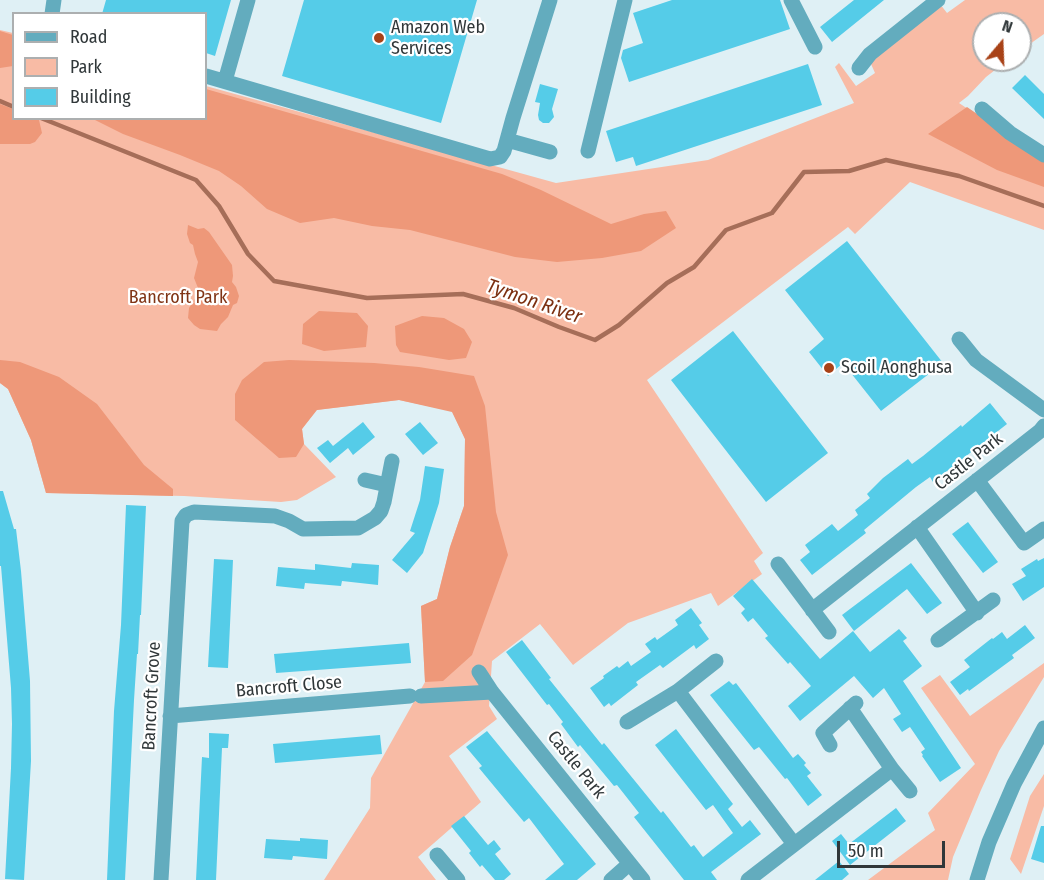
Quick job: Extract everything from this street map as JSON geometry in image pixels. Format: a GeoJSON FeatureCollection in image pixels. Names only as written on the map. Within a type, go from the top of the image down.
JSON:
{"type":"FeatureCollection","features":[{"type":"Feature","properties":{"kind":"street"},"geometry":{"type":"LineString","coordinates":[[225,81],[248,0]]}},
{"type":"Feature","properties":{"kind":"street"},"geometry":{"type":"LineString","coordinates":[[207,76],[490,159],[500,157],[550,0]]}},
{"type":"Feature","properties":{"kind":"street"},"geometry":{"type":"LineString","coordinates":[[588,151],[626,0]]}},
{"type":"Feature","properties":{"kind":"street"},"geometry":{"type":"LineString","coordinates":[[791,0],[815,47]]}},
{"type":"Feature","properties":{"kind":"street"},"geometry":{"type":"LineString","coordinates":[[859,68],[870,54],[938,0]]}},
{"type":"Feature","properties":{"kind":"street"},"geometry":{"type":"LineString","coordinates":[[982,109],[1010,133],[1044,155]]}},
{"type":"Feature","properties":{"kind":"street"},"geometry":{"type":"LineString","coordinates":[[507,140],[550,152]]}},
{"type":"Feature","properties":{"kind":"street"},"geometry":{"type":"LineString","coordinates":[[959,339],[976,360],[1044,410]]}},
{"type":"Feature","properties":{"kind":"street","name":"Castle Park"},"geometry":{"type":"LineString","coordinates":[[812,610],[1044,426]]}},
{"type":"Feature","properties":{"kind":"street"},"geometry":{"type":"LineString","coordinates":[[365,480],[387,485],[392,461]]}},
{"type":"Feature","properties":{"kind":"street"},"geometry":{"type":"LineString","coordinates":[[977,480],[1024,543],[1044,529]]}},
{"type":"Feature","properties":{"kind":"street","name":"Bancroft Grove"},"geometry":{"type":"LineString","coordinates":[[161,880],[182,521],[186,515],[194,512],[275,516],[303,529],[358,528],[375,518],[381,511],[387,485]]}},
{"type":"Feature","properties":{"kind":"street"},"geometry":{"type":"LineString","coordinates":[[917,528],[977,613]]}},
{"type":"Feature","properties":{"kind":"street"},"geometry":{"type":"LineString","coordinates":[[778,564],[829,632]]}},
{"type":"Feature","properties":{"kind":"street"},"geometry":{"type":"LineString","coordinates":[[938,640],[993,600]]}},
{"type":"Feature","properties":{"kind":"street"},"geometry":{"type":"LineString","coordinates":[[627,722],[678,691],[716,661]]}},
{"type":"Feature","properties":{"kind":"street","name":"Castle Park"},"geometry":{"type":"LineString","coordinates":[[479,672],[492,692],[643,880]]}},
{"type":"Feature","properties":{"kind":"street"},"geometry":{"type":"LineString","coordinates":[[678,691],[794,844]]}},
{"type":"Feature","properties":{"kind":"street","name":"Bancroft Close"},"geometry":{"type":"LineString","coordinates":[[170,716],[492,692]]}},
{"type":"Feature","properties":{"kind":"street"},"geometry":{"type":"LineString","coordinates":[[830,745],[823,733],[853,706],[892,769],[910,791]]}},
{"type":"Feature","properties":{"kind":"street"},"geometry":{"type":"LineString","coordinates":[[977,880],[989,842],[1014,784],[1044,728]]}},
{"type":"Feature","properties":{"kind":"street"},"geometry":{"type":"LineString","coordinates":[[748,880],[892,769]]}},
{"type":"Feature","properties":{"kind":"street"},"geometry":{"type":"LineString","coordinates":[[437,855],[458,880]]}},
{"type":"Feature","properties":{"kind":"street"},"geometry":{"type":"LineString","coordinates":[[611,880],[629,864]]}},
{"type":"Feature","properties":{"kind":"green space","name":"Bancroft Park"},"geometry":{"type":"Polygon","coordinates":[[[965,0],[1044,0],[1044,34],[1032,42],[1032,12],[972,12],[972,72],[992,72],[959,103],[1044,160],[1044,230],[910,182],[855,234],[848,227],[647,380],[763,553],[754,561],[762,574],[718,606],[711,593],[628,623],[573,665],[540,624],[492,661],[489,706],[497,719],[449,756],[481,802],[418,857],[436,880],[324,880],[370,808],[371,778],[425,682],[421,606],[437,599],[450,547],[464,506],[465,439],[452,411],[399,400],[316,410],[302,429],[304,444],[336,477],[297,500],[281,502],[184,496],[46,493],[31,440],[8,389],[0,383],[0,30],[12,33],[12,120],[207,120],[207,86],[556,183],[708,160],[854,103],[835,67],[839,63],[856,86],[875,73],[872,61],[940,4],[947,13],[965,0]]]}},
{"type":"Feature","properties":{"kind":"green space"},"geometry":{"type":"Polygon","coordinates":[[[1044,663],[1044,677],[999,751],[981,790],[953,857],[948,880],[868,880],[935,830],[928,813],[975,764],[921,688],[940,675],[970,716],[1044,663]]]}},
{"type":"Feature","properties":{"kind":"green space"},"geometry":{"type":"Polygon","coordinates":[[[1044,774],[1044,806],[1021,874],[1010,859],[1030,796],[1044,774]]]}},
{"type":"Feature","properties":{"kind":"shaded area"},"geometry":{"type":"Polygon","coordinates":[[[0,31],[12,35],[12,66],[0,68],[0,31]]]}},
{"type":"Feature","properties":{"kind":"shaded area"},"geometry":{"type":"Polygon","coordinates":[[[207,89],[502,174],[611,224],[644,214],[666,211],[676,228],[641,251],[602,258],[557,262],[515,257],[410,230],[372,226],[334,218],[300,223],[267,209],[241,186],[219,171],[123,134],[95,120],[207,120],[207,89]]]}},
{"type":"Feature","properties":{"kind":"shaded area"},"geometry":{"type":"Polygon","coordinates":[[[0,104],[12,109],[12,120],[39,120],[42,133],[35,142],[0,144],[0,104]]]}},
{"type":"Feature","properties":{"kind":"shaded area"},"geometry":{"type":"Polygon","coordinates":[[[967,107],[1044,160],[1044,187],[997,170],[928,134],[967,107]]]}},
{"type":"Feature","properties":{"kind":"shaded area"},"geometry":{"type":"Polygon","coordinates":[[[188,225],[198,229],[204,228],[209,232],[232,265],[232,282],[239,296],[237,303],[233,305],[228,317],[217,331],[200,329],[188,318],[189,308],[198,294],[194,278],[198,262],[187,234],[188,225]]]}},
{"type":"Feature","properties":{"kind":"shaded area"},"geometry":{"type":"Polygon","coordinates":[[[319,311],[357,313],[368,326],[366,347],[324,351],[302,344],[303,324],[319,311]]]}},
{"type":"Feature","properties":{"kind":"shaded area"},"geometry":{"type":"Polygon","coordinates":[[[422,316],[444,318],[464,329],[472,342],[466,358],[449,360],[400,352],[396,345],[395,326],[422,316]]]}},
{"type":"Feature","properties":{"kind":"shaded area"},"geometry":{"type":"Polygon","coordinates":[[[0,360],[20,362],[59,377],[97,404],[144,465],[173,489],[173,496],[46,493],[31,440],[8,389],[0,383],[0,360]]]}},
{"type":"Feature","properties":{"kind":"shaded area"},"geometry":{"type":"Polygon","coordinates":[[[289,360],[374,363],[419,367],[474,376],[485,406],[496,512],[508,555],[472,655],[443,681],[425,682],[421,606],[437,599],[450,547],[464,506],[465,439],[452,412],[399,400],[317,410],[302,429],[304,444],[296,457],[279,458],[235,420],[235,394],[242,380],[264,362],[289,360]]]}},
{"type":"Feature","properties":{"kind":"building"},"geometry":{"type":"Polygon","coordinates":[[[106,0],[231,0],[215,56],[207,53],[207,12],[103,12],[106,0]]]}},
{"type":"Feature","properties":{"kind":"building","name":"Amazon Web Services"},"geometry":{"type":"Polygon","coordinates":[[[304,0],[477,0],[441,123],[282,76],[304,0]]]}},
{"type":"Feature","properties":{"kind":"building"},"geometry":{"type":"Polygon","coordinates":[[[672,0],[780,0],[790,29],[629,82],[621,58],[623,50],[643,43],[633,13],[672,0]]]}},
{"type":"Feature","properties":{"kind":"building"},"geometry":{"type":"Polygon","coordinates":[[[854,0],[884,0],[832,42],[820,27],[854,0]]]}},
{"type":"Feature","properties":{"kind":"building"},"geometry":{"type":"Polygon","coordinates":[[[808,64],[822,105],[636,166],[633,157],[616,162],[606,131],[808,64]]]}},
{"type":"Feature","properties":{"kind":"building"},"geometry":{"type":"Polygon","coordinates":[[[1025,75],[1044,94],[1044,119],[1012,88],[1025,75]]]}},
{"type":"Feature","properties":{"kind":"building"},"geometry":{"type":"Polygon","coordinates":[[[540,84],[558,89],[552,109],[554,117],[549,123],[539,120],[540,103],[535,102],[540,84]]]}},
{"type":"Feature","properties":{"kind":"building"},"geometry":{"type":"Polygon","coordinates":[[[847,241],[943,363],[881,411],[843,363],[828,376],[809,352],[824,339],[785,290],[847,241]]]}},
{"type":"Feature","properties":{"kind":"building"},"geometry":{"type":"Polygon","coordinates":[[[733,331],[828,453],[766,502],[671,380],[733,331]]]}},
{"type":"Feature","properties":{"kind":"building"},"geometry":{"type":"Polygon","coordinates":[[[990,403],[1007,424],[933,482],[930,477],[916,487],[864,530],[866,533],[812,575],[800,560],[810,552],[805,545],[832,524],[838,531],[858,515],[855,510],[870,498],[867,494],[883,478],[908,459],[912,464],[990,403]]]}},
{"type":"Feature","properties":{"kind":"building"},"geometry":{"type":"Polygon","coordinates":[[[363,422],[375,437],[353,455],[348,448],[330,463],[317,448],[328,440],[333,446],[363,422]]]}},
{"type":"Feature","properties":{"kind":"building"},"geometry":{"type":"Polygon","coordinates":[[[420,422],[438,443],[423,455],[405,434],[420,422]]]}},
{"type":"Feature","properties":{"kind":"building"},"geometry":{"type":"Polygon","coordinates":[[[425,466],[444,469],[439,503],[423,553],[407,573],[392,560],[415,533],[410,531],[420,500],[425,466]]]}},
{"type":"Feature","properties":{"kind":"building"},"geometry":{"type":"Polygon","coordinates":[[[0,491],[3,491],[14,529],[16,529],[30,681],[31,761],[24,880],[5,879],[12,724],[0,566],[0,491]]]}},
{"type":"Feature","properties":{"kind":"building"},"geometry":{"type":"Polygon","coordinates":[[[126,505],[146,506],[141,615],[134,700],[125,880],[107,880],[114,711],[121,625],[126,505]]]}},
{"type":"Feature","properties":{"kind":"building"},"geometry":{"type":"Polygon","coordinates":[[[968,522],[998,562],[983,573],[952,534],[968,522]]]}},
{"type":"Feature","properties":{"kind":"building"},"geometry":{"type":"Polygon","coordinates":[[[1044,558],[1044,587],[1023,601],[1012,584],[1026,576],[1021,569],[1037,559],[1038,561],[1044,558]]]}},
{"type":"Feature","properties":{"kind":"building"},"geometry":{"type":"Polygon","coordinates":[[[214,559],[233,560],[228,668],[208,667],[214,559]]]}},
{"type":"Feature","properties":{"kind":"building"},"geometry":{"type":"Polygon","coordinates":[[[352,563],[379,565],[378,585],[342,581],[341,586],[305,583],[304,589],[276,586],[278,567],[315,570],[315,564],[351,568],[352,563]]]}},
{"type":"Feature","properties":{"kind":"building"},"geometry":{"type":"Polygon","coordinates":[[[911,563],[942,603],[927,614],[907,589],[854,631],[842,615],[911,563]]]}},
{"type":"Feature","properties":{"kind":"building"},"geometry":{"type":"Polygon","coordinates":[[[752,579],[820,659],[853,631],[870,652],[899,629],[907,638],[903,641],[922,666],[903,681],[961,768],[940,782],[922,756],[921,752],[925,749],[910,727],[902,732],[893,719],[901,714],[884,688],[873,698],[854,676],[800,721],[788,706],[811,686],[765,638],[768,636],[753,618],[748,622],[741,613],[745,609],[733,596],[752,579]]]}},
{"type":"Feature","properties":{"kind":"building"},"geometry":{"type":"Polygon","coordinates":[[[691,608],[702,623],[699,625],[709,639],[696,649],[694,645],[663,668],[660,665],[636,682],[638,685],[611,706],[609,703],[604,707],[590,688],[617,666],[619,668],[628,661],[631,666],[651,652],[645,644],[655,637],[657,640],[678,625],[675,620],[691,608]]]}},
{"type":"Feature","properties":{"kind":"building"},"geometry":{"type":"Polygon","coordinates":[[[1025,625],[1035,638],[1012,655],[1014,658],[960,695],[950,682],[970,667],[964,660],[1002,632],[1007,639],[1025,625]]]}},
{"type":"Feature","properties":{"kind":"building"},"geometry":{"type":"Polygon","coordinates":[[[522,640],[551,678],[549,679],[602,745],[604,743],[661,813],[663,811],[691,847],[694,845],[703,857],[733,833],[713,805],[706,810],[655,745],[676,729],[733,804],[728,809],[742,827],[750,820],[761,834],[711,872],[717,880],[684,880],[634,817],[639,813],[617,785],[614,786],[580,745],[578,747],[561,724],[563,722],[506,652],[522,640]]]}},
{"type":"Feature","properties":{"kind":"building"},"geometry":{"type":"Polygon","coordinates":[[[409,643],[411,663],[276,673],[274,654],[409,643]]]}},
{"type":"Feature","properties":{"kind":"building"},"geometry":{"type":"Polygon","coordinates":[[[729,681],[733,685],[736,683],[793,758],[798,754],[806,763],[804,765],[811,773],[807,776],[822,795],[808,806],[759,747],[754,750],[710,695],[729,681]]]}},
{"type":"Feature","properties":{"kind":"building"},"geometry":{"type":"Polygon","coordinates":[[[487,731],[596,864],[577,880],[545,880],[564,864],[529,818],[524,822],[508,803],[479,768],[482,766],[466,747],[487,731]]]}},
{"type":"Feature","properties":{"kind":"building"},"geometry":{"type":"Polygon","coordinates":[[[209,733],[229,734],[228,748],[222,748],[216,880],[196,880],[202,757],[209,758],[209,733]]]}},
{"type":"Feature","properties":{"kind":"building"},"geometry":{"type":"Polygon","coordinates":[[[380,735],[382,754],[275,763],[273,744],[380,735]]]}},
{"type":"Feature","properties":{"kind":"building"},"geometry":{"type":"Polygon","coordinates":[[[896,808],[906,821],[850,865],[832,841],[841,834],[849,844],[896,808]]]}},
{"type":"Feature","properties":{"kind":"building"},"geometry":{"type":"Polygon","coordinates":[[[464,816],[488,845],[494,840],[501,849],[495,854],[511,874],[504,880],[495,880],[482,865],[480,867],[469,853],[471,851],[451,826],[464,816]]]}},
{"type":"Feature","properties":{"kind":"building"},"geometry":{"type":"Polygon","coordinates":[[[1041,826],[1044,826],[1044,863],[1031,859],[1041,826]]]}},
{"type":"Feature","properties":{"kind":"building"},"geometry":{"type":"Polygon","coordinates":[[[300,838],[328,840],[327,859],[293,856],[292,860],[264,858],[266,839],[300,841],[300,838]]]}},
{"type":"Feature","properties":{"kind":"building"},"geometry":{"type":"Polygon","coordinates":[[[839,861],[849,874],[842,880],[815,880],[839,861]]]}},
{"type":"Feature","properties":{"kind":"waterway","name":"Tymon River"},"geometry":{"type":"LineString","coordinates":[[0,101],[12,106]]}},
{"type":"Feature","properties":{"kind":"waterway","name":"Tymon River"},"geometry":{"type":"LineString","coordinates":[[46,120],[196,180],[219,206],[248,254],[274,281],[367,298],[463,294],[514,308],[595,340],[619,325],[667,283],[694,267],[726,230],[772,213],[804,172],[849,171],[886,160],[959,176],[1044,206]]}},
{"type":"Feature","properties":{"kind":"place","name":"Amazon Web Services"},"geometry":{"type":"Point","coordinates":[379,38]}},
{"type":"Feature","properties":{"kind":"place","name":"Scoil Aonghusa"},"geometry":{"type":"Point","coordinates":[829,368]}}]}
